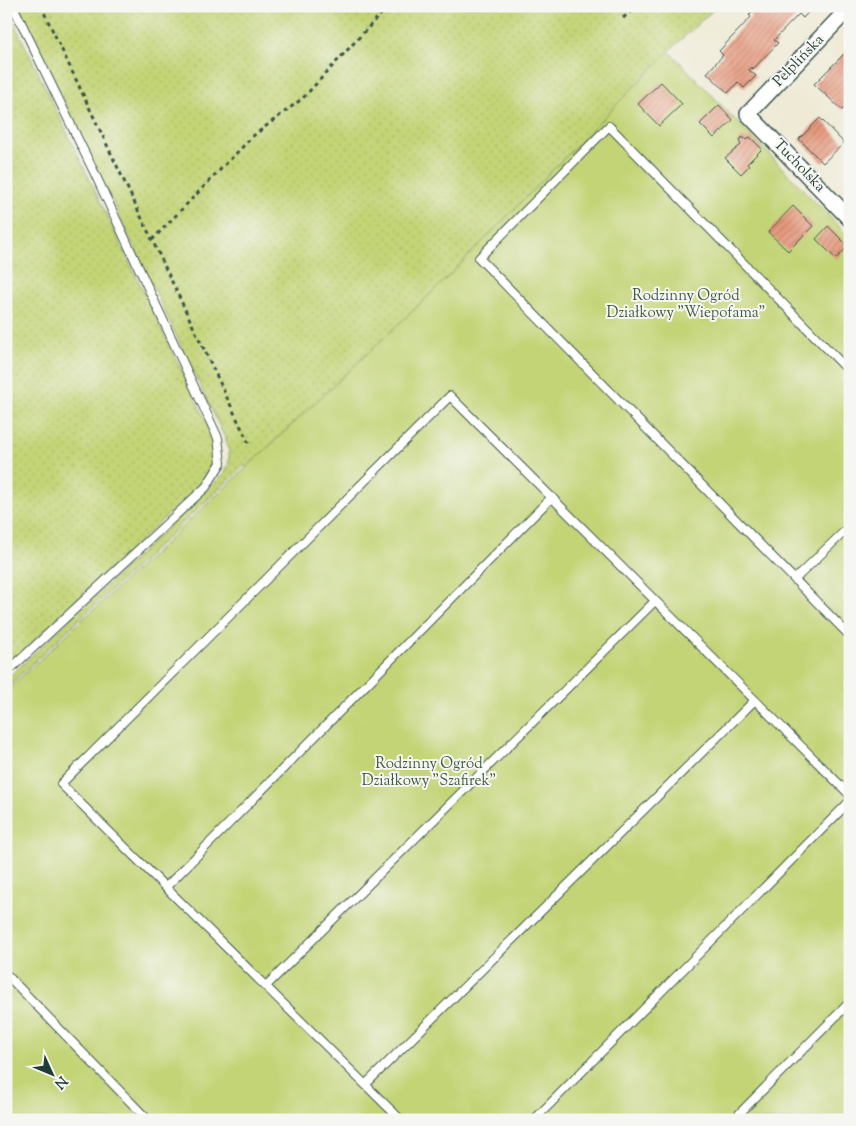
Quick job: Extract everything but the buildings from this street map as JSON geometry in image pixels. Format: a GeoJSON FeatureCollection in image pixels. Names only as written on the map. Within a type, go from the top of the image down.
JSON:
{"type":"FeatureCollection","features":[{"type":"Feature","properties":{"kind":"street","name":"Pelplińska"},"geometry":{"type":"LineString","coordinates":[[748,114],[850,8]]}},
{"type":"Feature","properties":{"kind":"street","name":"Tucholska"},"geometry":{"type":"LineString","coordinates":[[748,114],[850,219]]}},
{"type":"Feature","properties":{"kind":"lane"},"geometry":{"type":"LineString","coordinates":[[6,673],[206,487],[221,463],[218,438],[13,6]]}},
{"type":"Feature","properties":{"kind":"lane"},"geometry":{"type":"LineString","coordinates":[[850,372],[609,126],[479,258],[850,636]]}},
{"type":"Feature","properties":{"kind":"lane"},"geometry":{"type":"LineString","coordinates":[[400,1120],[366,1084],[61,784],[450,396],[850,795]]}},
{"type":"Feature","properties":{"kind":"lane"},"geometry":{"type":"LineString","coordinates":[[166,887],[552,497]]}},
{"type":"Feature","properties":{"kind":"lane"},"geometry":{"type":"LineString","coordinates":[[795,579],[850,526]]}},
{"type":"Feature","properties":{"kind":"lane"},"geometry":{"type":"LineString","coordinates":[[266,986],[655,601]]}},
{"type":"Feature","properties":{"kind":"lane"},"geometry":{"type":"LineString","coordinates":[[366,1084],[755,700]]}},
{"type":"Feature","properties":{"kind":"lane"},"geometry":{"type":"LineString","coordinates":[[534,1120],[850,801]]}},
{"type":"Feature","properties":{"kind":"lane"},"geometry":{"type":"LineString","coordinates":[[6,974],[148,1120]]}},
{"type":"Feature","properties":{"kind":"lane"},"geometry":{"type":"LineString","coordinates":[[733,1120],[850,1002]]}},
{"type":"Feature","properties":{"kind":"path"},"geometry":{"type":"LineString","coordinates":[[41,6],[249,444]]}},
{"type":"Feature","properties":{"kind":"path"},"geometry":{"type":"LineString","coordinates":[[152,240],[252,136],[303,98],[390,6]]}},
{"type":"Feature","properties":{"kind":"path"},"geometry":{"type":"LineString","coordinates":[[623,18],[636,6]]}},
{"type":"Feature","properties":{"kind":"green space"},"geometry":{"type":"Polygon","coordinates":[[[6,6],[207,423],[213,452],[212,460],[205,475],[192,492],[6,667],[6,6]]]}},
{"type":"Feature","properties":{"kind":"green space"},"geometry":{"type":"Polygon","coordinates":[[[19,6],[717,6],[669,51],[440,285],[246,468],[245,465],[6,688],[6,680],[225,473],[229,457],[226,440],[19,6]]]}},
{"type":"Feature","properties":{"kind":"green space","name":"Rodzinny Ogród Działkowy \"Szafirek\""},"geometry":{"type":"Polygon","coordinates":[[[669,51],[850,238],[850,1120],[6,1120],[6,691],[440,285],[669,51]]]}},
{"type":"Feature","properties":{"kind":"park label","name":"Rodzinny Ogród Działkowy \"Wiepofama\""},"geometry":{"type":"Point","coordinates":[686,304]}}]}
